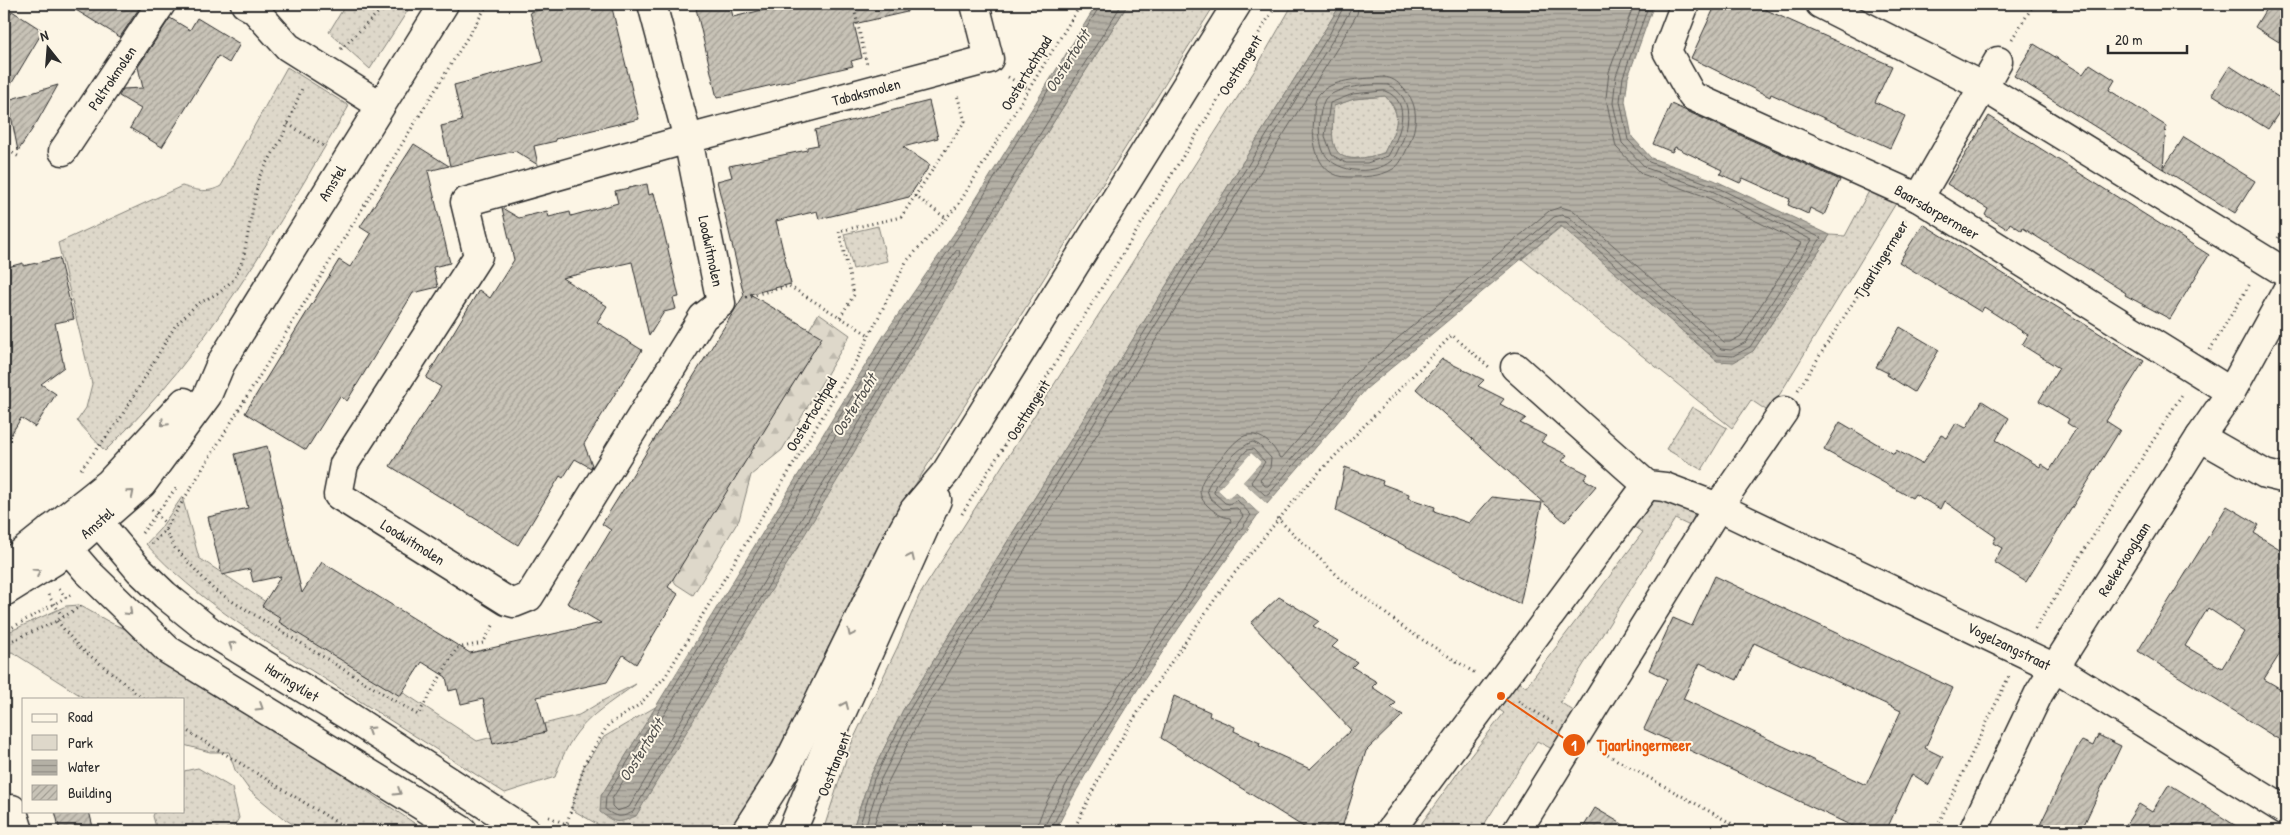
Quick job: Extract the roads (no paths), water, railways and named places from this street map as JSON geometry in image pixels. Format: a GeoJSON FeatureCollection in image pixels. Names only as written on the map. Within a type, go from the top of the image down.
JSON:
{"type":"FeatureCollection","features":[{"type":"Feature","properties":{"kind":"street","name":"Paltrokmolen"},"geometry":{"type":"LineString","coordinates":[[62,151],[161,4]]}},
{"type":"Feature","properties":{"kind":"street"},"geometry":{"type":"LineString","coordinates":[[245,4],[254,9],[288,47],[380,105]]}},
{"type":"Feature","properties":{"kind":"street","name":"Amstel"},"geometry":{"type":"LineString","coordinates":[[4,567],[59,539],[91,512],[142,484],[207,396],[221,363],[444,4]]}},
{"type":"Feature","properties":{"kind":"street","name":"Loodwitmolen"},"geometry":{"type":"LineString","coordinates":[[652,4],[688,139],[721,303],[703,317],[529,597],[514,603],[507,601],[338,494],[344,464],[478,256],[466,202],[688,139]]}},
{"type":"Feature","properties":{"kind":"street","name":"Tabaksmolen"},"geometry":{"type":"LineString","coordinates":[[688,139],[989,59],[975,4]]}},
{"type":"Feature","properties":{"kind":"street","name":"Oosttangent"},"geometry":{"type":"LineString","coordinates":[[746,831],[785,770],[898,537],[914,510],[946,472],[1237,4]]}},
{"type":"Feature","properties":{"kind":"street","name":"Baarsdorpermeer"},"geometry":{"type":"LineString","coordinates":[[1685,4],[1667,51],[1692,96],[1919,198],[2231,392]]}},
{"type":"Feature","properties":{"kind":"street"},"geometry":{"type":"LineString","coordinates":[[1820,4],[1982,86],[2276,266]]}},
{"type":"Feature","properties":{"kind":"street"},"geometry":{"type":"LineString","coordinates":[[1919,198],[1998,61]]}},
{"type":"Feature","properties":{"kind":"street","name":"Reekerkooglaan"},"geometry":{"type":"LineString","coordinates":[[1973,831],[2039,693],[2200,437],[2231,392],[2286,292]]}},
{"type":"Feature","properties":{"kind":"street"},"geometry":{"type":"LineString","coordinates":[[1515,367],[1647,486],[1666,487],[1718,507]]}},
{"type":"Feature","properties":{"kind":"street"},"geometry":{"type":"LineString","coordinates":[[1517,831],[1718,507],[1784,411]]}},
{"type":"Feature","properties":{"kind":"street"},"geometry":{"type":"LineString","coordinates":[[2200,437],[2265,474],[2286,479]]}},
{"type":"Feature","properties":{"kind":"street","name":"Oosttangent"},"geometry":{"type":"LineString","coordinates":[[792,831],[832,734],[932,515],[946,472]]}},
{"type":"Feature","properties":{"kind":"street"},"geometry":{"type":"LineString","coordinates":[[1390,831],[1647,486]]}},
{"type":"Feature","properties":{"kind":"street","name":"Vogelzangstraat"},"geometry":{"type":"LineString","coordinates":[[1718,507],[2055,668],[2286,810]]}},
{"type":"Feature","properties":{"kind":"street","name":"Haringvliet"},"geometry":{"type":"LineString","coordinates":[[91,512],[135,565],[165,595],[211,632],[347,715],[526,831]]}},
{"type":"Feature","properties":{"kind":"street"},"geometry":{"type":"LineString","coordinates":[[59,539],[168,650],[463,831]]}},
{"type":"Feature","properties":{"kind":"street","name":"Amstel"},"geometry":{"type":"LineString","coordinates":[[4,592],[54,561],[59,539]]}},
{"type":"Feature","properties":{"kind":"street","name":"Oosttangent"},"geometry":{"type":"LineString","coordinates":[[766,831],[785,770]]}},
{"type":"Feature","properties":{"kind":"street"},"geometry":{"type":"LineString","coordinates":[[4,812],[12,809],[19,831]]}},
{"type":"Feature","properties":{"kind":"water","name":"Oostertocht"},"geometry":{"type":"Polygon","coordinates":[[[1097,4],[1128,4],[1022,172],[636,816],[617,822],[613,821],[600,812],[601,796],[884,335],[958,228],[1097,4]]]}},
{"type":"Feature","properties":{"kind":"water"},"geometry":{"type":"Polygon","coordinates":[[[1341,4],[1654,4],[1628,77],[1625,101],[1632,137],[1651,158],[1714,180],[1830,235],[1753,351],[1734,362],[1717,361],[1561,226],[1366,389],[1267,504],[1243,482],[1261,462],[1251,453],[1218,490],[1228,499],[1235,492],[1259,513],[1151,669],[1077,789],[1055,831],[852,831],[870,777],[903,710],[1341,4]],[[1385,96],[1354,99],[1334,106],[1333,135],[1334,145],[1338,152],[1344,157],[1354,158],[1384,153],[1396,123],[1395,110],[1385,96]]]}},
{"type":"Feature","properties":{"kind":"place","name":"Tjaarlingermeer"},"geometry":{"type":"Point","coordinates":[1501,696]}}]}
